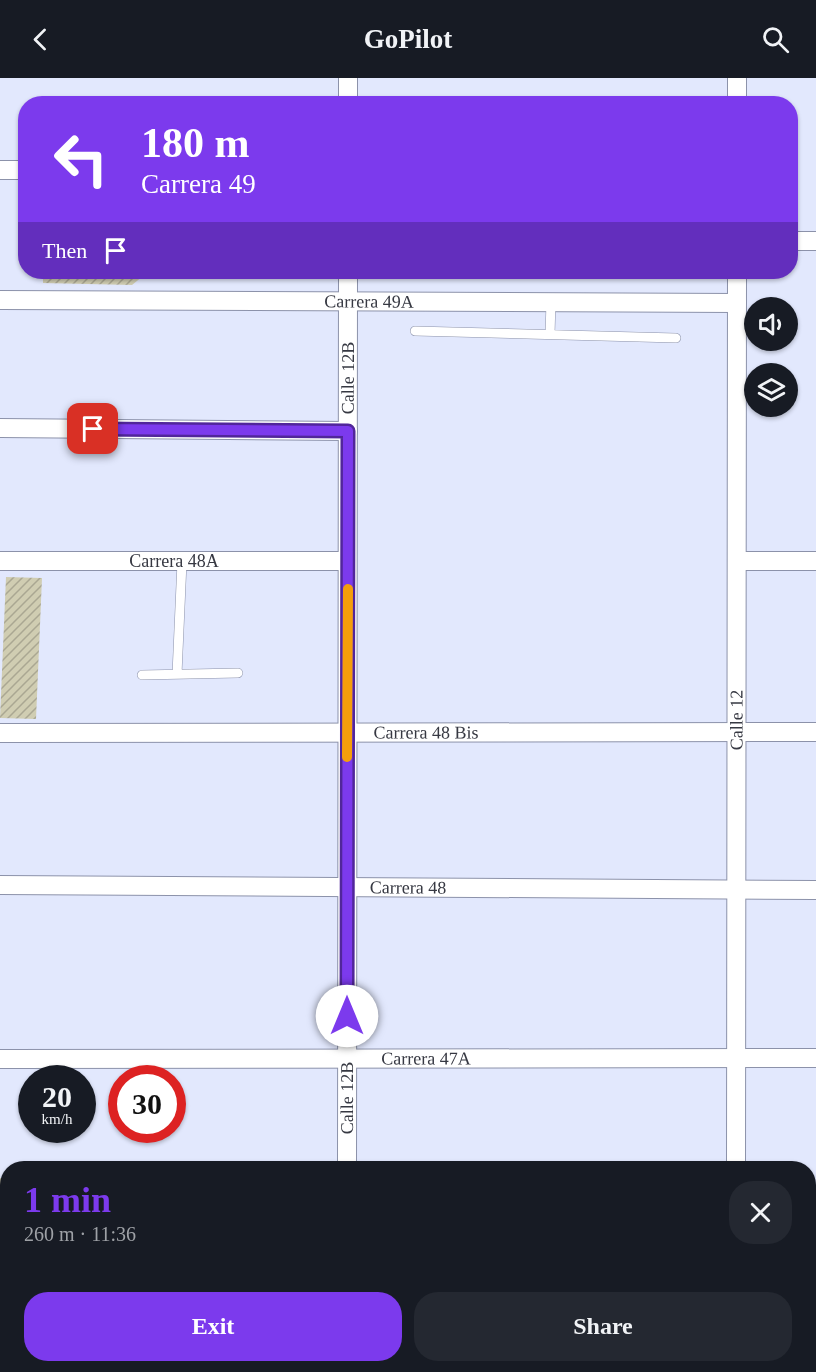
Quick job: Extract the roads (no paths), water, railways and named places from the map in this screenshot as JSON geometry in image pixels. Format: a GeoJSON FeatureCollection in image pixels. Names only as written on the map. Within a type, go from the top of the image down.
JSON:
{"type":"FeatureCollection","features":[{"type":"Feature","properties":{"kind":"street"},"geometry":{"type":"LineString","coordinates":[[348,78],[348,96]]}},
{"type":"Feature","properties":{"kind":"street"},"geometry":{"type":"LineString","coordinates":[[737,78],[737,96]]}},
{"type":"Feature","properties":{"kind":"street"},"geometry":{"type":"LineString","coordinates":[[0,170],[18,170]]}},
{"type":"Feature","properties":{"kind":"street"},"geometry":{"type":"LineString","coordinates":[[798,241],[816,241]]}},
{"type":"Feature","properties":{"kind":"street","name":"Calle 12B"},"geometry":{"type":"LineString","coordinates":[[347,1161],[348,279]]}},
{"type":"Feature","properties":{"kind":"street","name":"Calle 12"},"geometry":{"type":"LineString","coordinates":[[736,1161],[737,279]]}},
{"type":"Feature","properties":{"kind":"street","name":"Carrera 49A"},"geometry":{"type":"LineString","coordinates":[[0,300],[737,303]]}},
{"type":"Feature","properties":{"kind":"street"},"geometry":{"type":"LineString","coordinates":[[0,428],[348,431]]}},
{"type":"Feature","properties":{"kind":"street","name":"Carrera 48A"},"geometry":{"type":"LineString","coordinates":[[0,561],[348,561]]}},
{"type":"Feature","properties":{"kind":"street"},"geometry":{"type":"LineString","coordinates":[[737,561],[816,561]]}},
{"type":"Feature","properties":{"kind":"street","name":"Carrera 48 Bis"},"geometry":{"type":"LineString","coordinates":[[0,733],[816,732]]}},
{"type":"Feature","properties":{"kind":"street","name":"Carrera 48"},"geometry":{"type":"LineString","coordinates":[[0,885],[816,890]]}},
{"type":"Feature","properties":{"kind":"street","name":"Carrera 47A"},"geometry":{"type":"LineString","coordinates":[[0,1059],[816,1059]]}},
{"type":"Feature","properties":{"kind":"lane"},"geometry":{"type":"LineString","coordinates":[[550,334],[551,302]]}},
{"type":"Feature","properties":{"kind":"lane"},"geometry":{"type":"LineString","coordinates":[[415,332],[676,338]]}},
{"type":"Feature","properties":{"kind":"lane"},"geometry":{"type":"LineString","coordinates":[[177,674],[182,561]]}},
{"type":"Feature","properties":{"kind":"lane"},"geometry":{"type":"LineString","coordinates":[[142,675],[238,674]]}}]}
